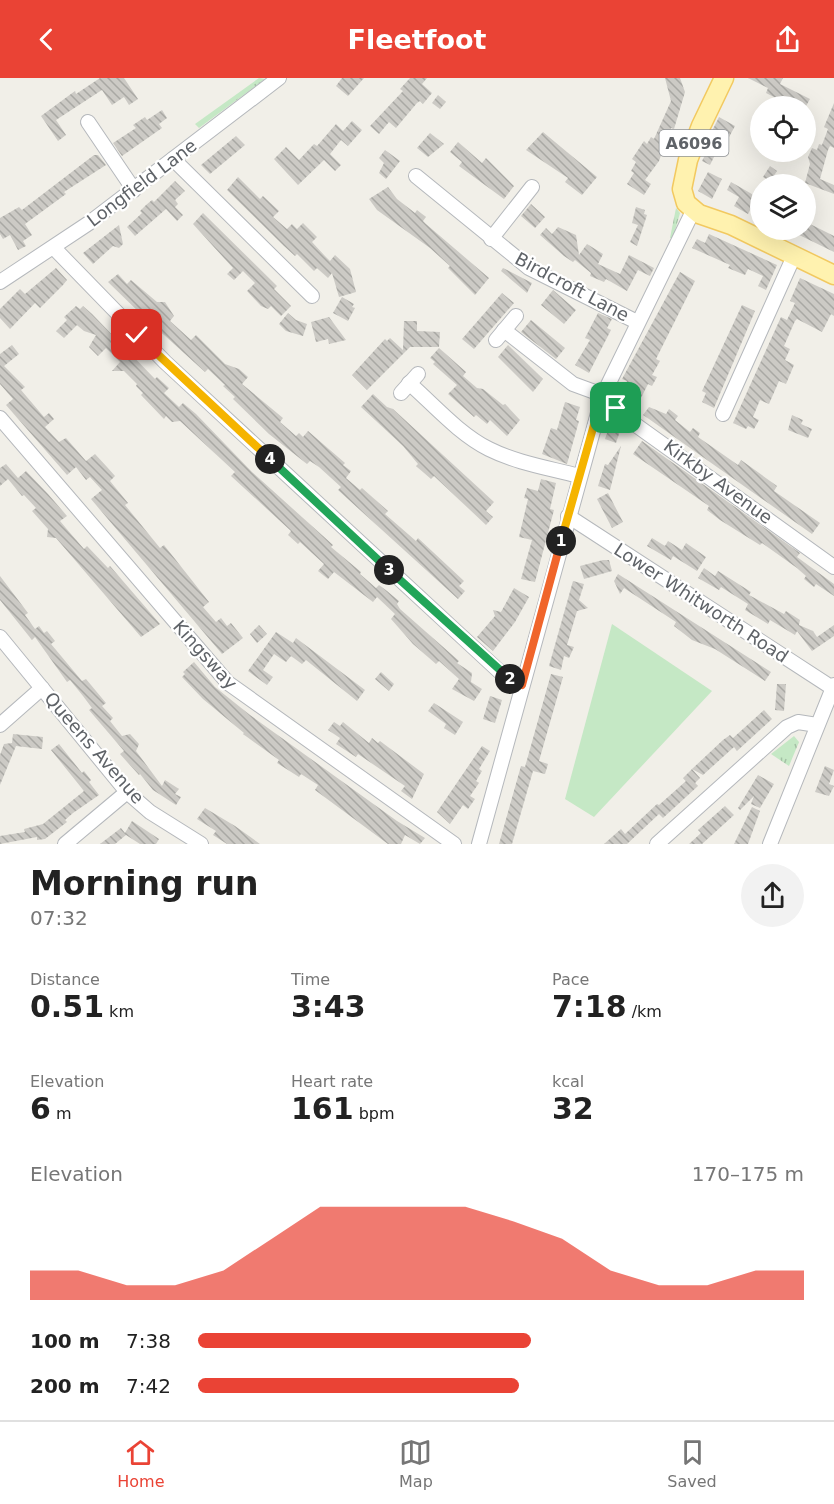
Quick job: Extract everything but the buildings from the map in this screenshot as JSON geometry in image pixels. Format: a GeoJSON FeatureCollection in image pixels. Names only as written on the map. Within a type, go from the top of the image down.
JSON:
{"type":"FeatureCollection","features":[{"type":"Feature","properties":{"kind":"main road","name":"A6096"},"geometry":{"type":"LineString","coordinates":[[693,211],[683,195],[685,174],[695,139],[724,78]]}},
{"type":"Feature","properties":{"kind":"main road"},"geometry":{"type":"LineString","coordinates":[[693,211],[731,225],[834,275]]}},
{"type":"Feature","properties":{"kind":"street","name":"Longfield Lane"},"geometry":{"type":"LineString","coordinates":[[0,282],[54,248],[134,190],[279,78]]}},
{"type":"Feature","properties":{"kind":"street"},"geometry":{"type":"LineString","coordinates":[[88,122],[134,190]]}},
{"type":"Feature","properties":{"kind":"street"},"geometry":{"type":"LineString","coordinates":[[173,159],[312,296]]}},
{"type":"Feature","properties":{"kind":"street","name":"Birdcroft Lane"},"geometry":{"type":"LineString","coordinates":[[419,184],[528,268],[637,321]]}},
{"type":"Feature","properties":{"kind":"street"},"geometry":{"type":"LineString","coordinates":[[491,239],[532,187]]}},
{"type":"Feature","properties":{"kind":"street"},"geometry":{"type":"LineString","coordinates":[[479,844],[602,397],[637,321],[693,211]]}},
{"type":"Feature","properties":{"kind":"street"},"geometry":{"type":"LineString","coordinates":[[54,248],[158,355],[493,667],[522,685]]}},
{"type":"Feature","properties":{"kind":"street"},"geometry":{"type":"LineString","coordinates":[[723,414],[794,256]]}},
{"type":"Feature","properties":{"kind":"street","name":"Kirkby Avenue"},"geometry":{"type":"LineString","coordinates":[[516,316],[500,335],[573,384],[602,397],[834,567]]}},
{"type":"Feature","properties":{"kind":"street"},"geometry":{"type":"LineString","coordinates":[[410,383],[488,449],[521,461],[579,476]]}},
{"type":"Feature","properties":{"kind":"street","name":"Kingsway"},"geometry":{"type":"LineString","coordinates":[[0,418],[232,687],[454,844]]}},
{"type":"Feature","properties":{"kind":"street","name":"Lower Whitworth Road"},"geometry":{"type":"LineString","coordinates":[[568,516],[834,688]]}},
{"type":"Feature","properties":{"kind":"street","name":"Queens Avenue"},"geometry":{"type":"LineString","coordinates":[[0,637],[127,792],[143,807],[201,844]]}},
{"type":"Feature","properties":{"kind":"street"},"geometry":{"type":"LineString","coordinates":[[0,725],[42,688]]}},
{"type":"Feature","properties":{"kind":"street"},"geometry":{"type":"LineString","coordinates":[[770,844],[834,688]]}},
{"type":"Feature","properties":{"kind":"street"},"geometry":{"type":"LineString","coordinates":[[657,844],[787,727],[798,722],[818,725]]}},
{"type":"Feature","properties":{"kind":"street"},"geometry":{"type":"LineString","coordinates":[[65,844],[127,792]]}},
{"type":"Feature","properties":{"kind":"green space"},"geometry":{"type":"Polygon","coordinates":[[[259,78],[265,79],[199,128],[195,124],[259,78]]]}},
{"type":"Feature","properties":{"kind":"green space"},"geometry":{"type":"Polygon","coordinates":[[[676,208],[680,213],[673,238],[670,238],[676,208]]]}},
{"type":"Feature","properties":{"kind":"green space"},"geometry":{"type":"Polygon","coordinates":[[[612,624],[712,691],[594,817],[565,799],[612,624]]]}},
{"type":"Feature","properties":{"kind":"green space"},"geometry":{"type":"Polygon","coordinates":[[[794,736],[799,742],[789,766],[771,754],[794,736]]]}},
{"type":"Feature","properties":{"kind":"route"},"geometry":{"type":"LineString","coordinates":[[137,335],[487,661],[503,675],[522,685],[601,400],[616,408]]}}]}
